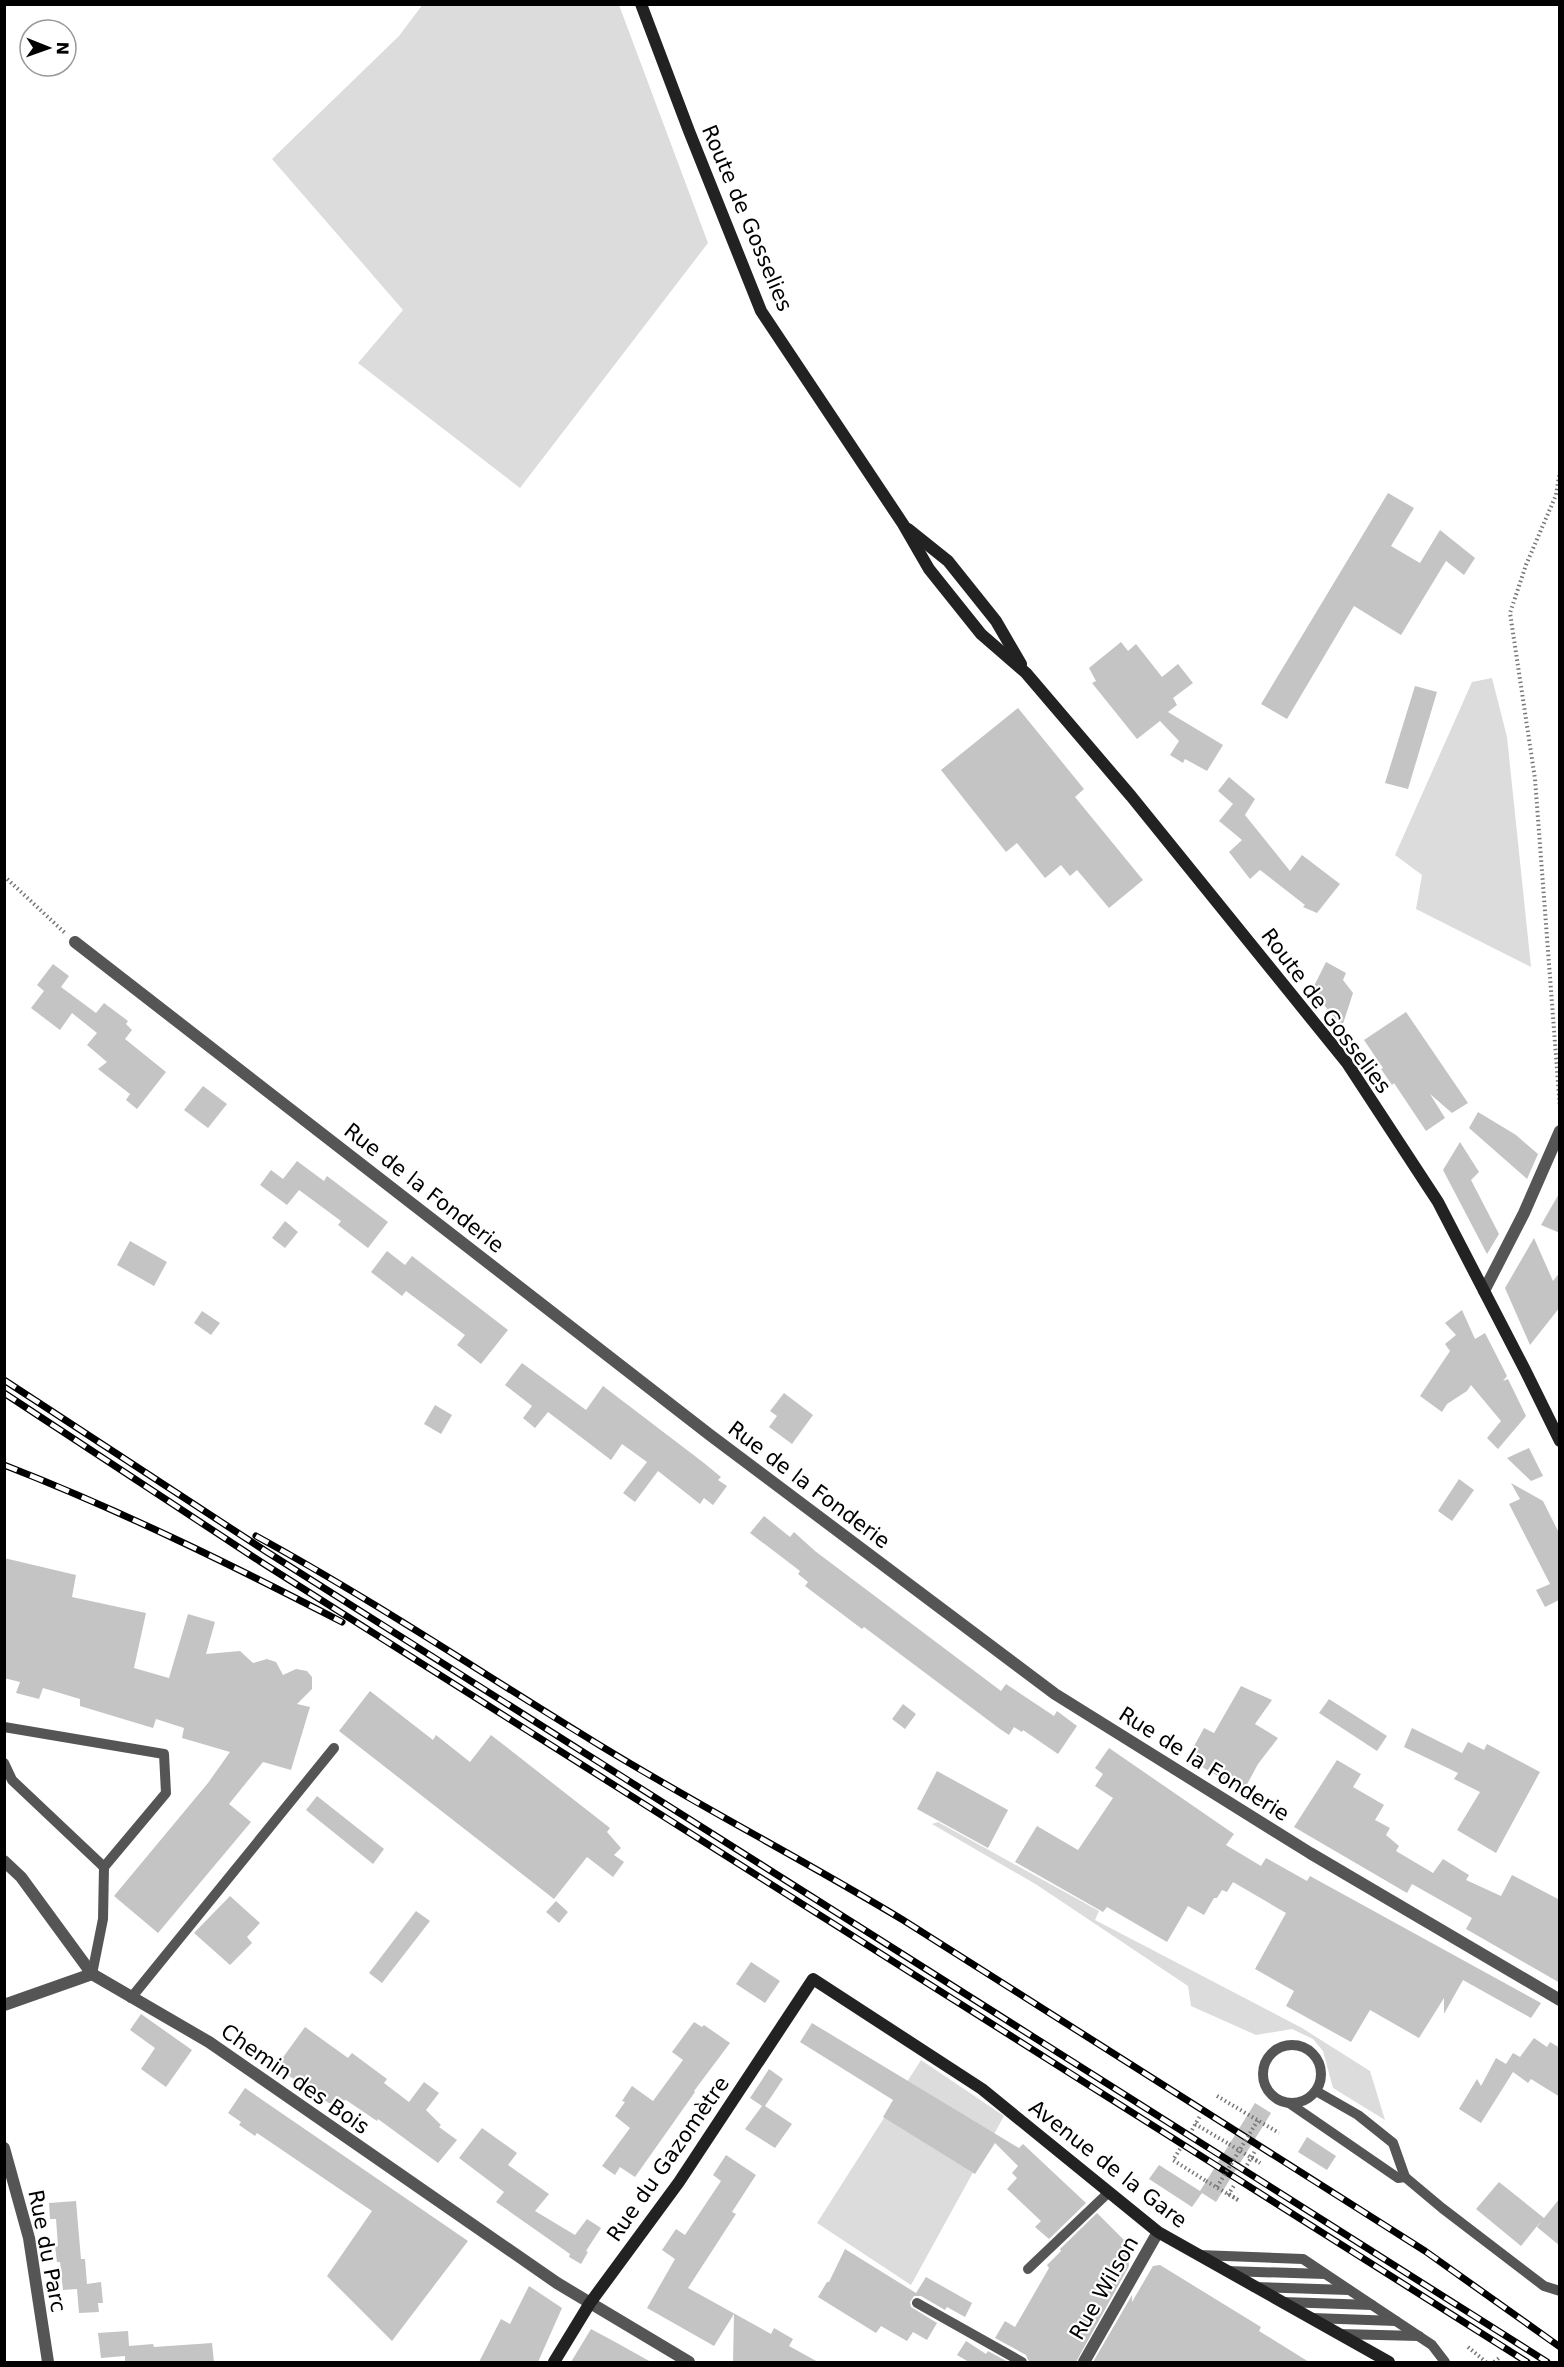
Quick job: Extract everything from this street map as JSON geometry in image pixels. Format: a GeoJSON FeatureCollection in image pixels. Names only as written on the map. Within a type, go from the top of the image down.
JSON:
{"type":"FeatureCollection","features":[{"type":"Feature","properties":{"kind":"main road","name":"Route de Gosselies"},"geometry":{"type":"LineString","coordinates":[[641,4],[761,310],[903,524],[929,569],[981,634],[1026,673],[1131,796],[1347,1063],[1438,1202],[1560,1441]]}},
{"type":"Feature","properties":{"kind":"main road","name":"Route de Gosselies"},"geometry":{"type":"LineString","coordinates":[[903,524],[948,561],[996,621],[1026,673]]}},
{"type":"Feature","properties":{"kind":"main road","name":"Avenue de la Gare"},"geometry":{"type":"LineString","coordinates":[[813,1979],[982,2089],[1158,2232],[1389,2362]]}},
{"type":"Feature","properties":{"kind":"main road","name":"Rue du Gazomètre"},"geometry":{"type":"LineString","coordinates":[[554,2362],[569,2334],[679,2182],[813,1979]]}},
{"type":"Feature","properties":{"kind":"street","name":"Rue de la Fonderie"},"geometry":{"type":"LineString","coordinates":[[75,942],[710,1435],[1055,1694],[1310,1853],[1560,2000]]}},
{"type":"Feature","properties":{"kind":"street"},"geometry":{"type":"LineString","coordinates":[[1484,1291],[1524,1213],[1560,1131]]}},
{"type":"Feature","properties":{"kind":"street","name":"Chemin des Bois"},"geometry":{"type":"LineString","coordinates":[[4,1861],[21,1877],[92,1974],[209,2042],[590,2304],[689,2362]]}},
{"type":"Feature","properties":{"kind":"street"},"geometry":{"type":"LineString","coordinates":[[4,2005],[92,1974]]}},
{"type":"Feature","properties":{"kind":"street","name":"Rue du Parc"},"geometry":{"type":"LineString","coordinates":[[4,2148],[29,2238],[48,2362]]}},
{"type":"Feature","properties":{"kind":"street","name":"Rue Wilson"},"geometry":{"type":"LineString","coordinates":[[1084,2362],[1158,2232]]}},
{"type":"Feature","properties":{"kind":"lane"},"geometry":{"type":"LineString","coordinates":[[4,1727],[164,1754],[166,1793],[104,1867],[103,1919],[92,1974]]}},
{"type":"Feature","properties":{"kind":"lane"},"geometry":{"type":"LineString","coordinates":[[130,1998],[334,1748]]}},
{"type":"Feature","properties":{"kind":"lane"},"geometry":{"type":"LineString","coordinates":[[4,1763],[12,1780],[104,1867]]}},
{"type":"Feature","properties":{"kind":"lane"},"geometry":{"type":"LineString","coordinates":[[1288,2103],[1300,2102],[1316,2091],[1322,2073],[1315,2055],[1299,2045],[1280,2047],[1266,2060],[1263,2079],[1273,2096],[1288,2103],[1398,2178],[1406,2176]]}},
{"type":"Feature","properties":{"kind":"lane"},"geometry":{"type":"LineString","coordinates":[[1316,2091],[1358,2115],[1393,2143],[1406,2176],[1442,2208],[1544,2286],[1560,2291]]}},
{"type":"Feature","properties":{"kind":"lane"},"geometry":{"type":"LineString","coordinates":[[1028,2269],[1109,2192]]}},
{"type":"Feature","properties":{"kind":"lane"},"geometry":{"type":"LineString","coordinates":[[1199,2255],[1303,2259],[1432,2345],[1445,2362]]}},
{"type":"Feature","properties":{"kind":"lane"},"geometry":{"type":"LineString","coordinates":[[1226,2271],[1326,2274]]}},
{"type":"Feature","properties":{"kind":"lane"},"geometry":{"type":"LineString","coordinates":[[1254,2286],[1349,2290]]}},
{"type":"Feature","properties":{"kind":"lane"},"geometry":{"type":"LineString","coordinates":[[1281,2302],[1373,2306]]}},
{"type":"Feature","properties":{"kind":"lane"},"geometry":{"type":"LineString","coordinates":[[917,2303],[1022,2362]]}},
{"type":"Feature","properties":{"kind":"lane"},"geometry":{"type":"LineString","coordinates":[[1309,2318],[1396,2321]]}},
{"type":"Feature","properties":{"kind":"lane"},"geometry":{"type":"LineString","coordinates":[[1336,2334],[1419,2336]]}},
{"type":"Feature","properties":{"kind":"path"},"geometry":{"type":"LineString","coordinates":[[1560,471],[1556,495],[1526,565],[1510,613],[1536,779],[1560,1109]]}},
{"type":"Feature","properties":{"kind":"path"},"geometry":{"type":"LineString","coordinates":[[4,876],[75,942]]}},
{"type":"Feature","properties":{"kind":"path"},"geometry":{"type":"LineString","coordinates":[[1218,2096],[1279,2133]]}},
{"type":"Feature","properties":{"kind":"path"},"geometry":{"type":"LineString","coordinates":[[1192,2130],[1200,2116]]}},
{"type":"Feature","properties":{"kind":"path"},"geometry":{"type":"LineString","coordinates":[[1217,2187],[1258,2120]]}},
{"type":"Feature","properties":{"kind":"path"},"geometry":{"type":"LineString","coordinates":[[1195,2124],[1260,2163],[1251,2157]]}},
{"type":"Feature","properties":{"kind":"path"},"geometry":{"type":"LineString","coordinates":[[1180,2149],[1173,2160],[1238,2200],[1229,2194],[1235,2184]]}},
{"type":"Feature","properties":{"kind":"path"},"geometry":{"type":"LineString","coordinates":[[1246,2165],[1255,2151]]}},
{"type":"Feature","properties":{"kind":"path"},"geometry":{"type":"LineString","coordinates":[[1467,2347],[1486,2362]]}},
{"type":"Feature","properties":{"kind":"path"},"geometry":{"type":"LineString","coordinates":[[1494,2362],[1499,2358]]}},
{"type":"Feature","properties":{"kind":"shaded area"},"geometry":{"type":"Polygon","coordinates":[[[423,4],[619,5],[708,243],[520,488],[358,363],[403,310],[272,159],[399,36],[423,4]]]}},
{"type":"Feature","properties":{"kind":"shaded area"},"geometry":{"type":"Polygon","coordinates":[[[1492,678],[1507,737],[1531,967],[1416,909],[1422,875],[1395,855],[1472,682],[1492,678]]]}},
{"type":"Feature","properties":{"kind":"shaded area"},"geometry":{"type":"Polygon","coordinates":[[[938,1822],[1099,1911],[1095,1920],[1302,2028],[1370,2071],[1385,2120],[1333,2088],[1323,2051],[1313,2039],[1292,2029],[1256,2035],[1191,2006],[1188,1986],[1037,1885],[932,1824],[938,1822]]]}},
{"type":"Feature","properties":{"kind":"shaded area"},"geometry":{"type":"Polygon","coordinates":[[[921,2060],[1004,2116],[911,2285],[817,2223],[921,2060]]]}},
{"type":"Feature","properties":{"kind":"building"},"geometry":{"type":"Polygon","coordinates":[[[1388,493],[1414,508],[1391,546],[1420,563],[1440,530],[1475,558],[1464,575],[1446,561],[1401,635],[1354,606],[1287,719],[1261,704],[1388,493]]]}},
{"type":"Feature","properties":{"kind":"building"},"geometry":{"type":"Polygon","coordinates":[[[1121,642],[1128,651],[1136,644],[1162,677],[1178,664],[1193,683],[1173,698],[1177,705],[1168,712],[1223,745],[1207,771],[1185,759],[1183,763],[1170,755],[1179,741],[1160,721],[1137,739],[1092,683],[1096,681],[1089,668],[1121,642]]]}},
{"type":"Feature","properties":{"kind":"building"},"geometry":{"type":"Polygon","coordinates":[[[1415,686],[1437,692],[1408,789],[1385,783],[1415,686]]]}},
{"type":"Feature","properties":{"kind":"building"},"geometry":{"type":"Polygon","coordinates":[[[1018,708],[1084,789],[1075,797],[1143,880],[1109,908],[1077,870],[1070,876],[1061,865],[1045,878],[1017,843],[1006,852],[941,770],[1018,708]]]}},
{"type":"Feature","properties":{"kind":"building"},"geometry":{"type":"Polygon","coordinates":[[[1229,777],[1255,799],[1245,815],[1290,871],[1302,855],[1340,884],[1317,913],[1303,907],[1305,905],[1260,870],[1250,879],[1229,852],[1242,840],[1219,821],[1233,804],[1218,791],[1229,777]]]}},
{"type":"Feature","properties":{"kind":"building"},"geometry":{"type":"Polygon","coordinates":[[[1326,962],[1346,973],[1343,980],[1353,993],[1342,1027],[1312,990],[1326,962]]]}},
{"type":"Feature","properties":{"kind":"building"},"geometry":{"type":"Polygon","coordinates":[[[53,964],[69,976],[61,987],[96,1013],[104,1003],[128,1021],[126,1024],[132,1030],[125,1039],[166,1072],[137,1109],[126,1100],[130,1094],[98,1069],[107,1062],[87,1045],[97,1033],[72,1013],[60,1030],[31,1008],[44,991],[37,985],[53,964]]]}},
{"type":"Feature","properties":{"kind":"building"},"geometry":{"type":"Polygon","coordinates":[[[1406,1012],[1468,1103],[1452,1113],[1430,1094],[1445,1118],[1426,1131],[1394,1083],[1392,1085],[1381,1069],[1383,1068],[1364,1040],[1406,1012]]]}},
{"type":"Feature","properties":{"kind":"building"},"geometry":{"type":"Polygon","coordinates":[[[203,1086],[227,1104],[208,1128],[184,1110],[203,1086]]]}},
{"type":"Feature","properties":{"kind":"building"},"geometry":{"type":"Polygon","coordinates":[[[1478,1112],[1516,1135],[1538,1154],[1527,1179],[1469,1128],[1478,1112]]]}},
{"type":"Feature","properties":{"kind":"building"},"geometry":{"type":"Polygon","coordinates":[[[1460,1142],[1479,1172],[1471,1180],[1499,1234],[1487,1254],[1443,1170],[1460,1142]]]}},
{"type":"Feature","properties":{"kind":"building"},"geometry":{"type":"Polygon","coordinates":[[[297,1161],[324,1181],[327,1176],[388,1222],[368,1248],[338,1225],[341,1221],[299,1190],[287,1205],[260,1185],[271,1170],[283,1179],[297,1161]]]}},
{"type":"Feature","properties":{"kind":"building"},"geometry":{"type":"Polygon","coordinates":[[[1560,1192],[1560,1233],[1541,1225],[1560,1192]]]}},
{"type":"Feature","properties":{"kind":"building"},"geometry":{"type":"Polygon","coordinates":[[[285,1221],[298,1232],[285,1248],[272,1238],[285,1221]]]}},
{"type":"Feature","properties":{"kind":"building"},"geometry":{"type":"Polygon","coordinates":[[[1534,1238],[1553,1281],[1560,1272],[1560,1307],[1530,1345],[1505,1288],[1534,1238]]]}},
{"type":"Feature","properties":{"kind":"building"},"geometry":{"type":"Polygon","coordinates":[[[130,1241],[167,1262],[154,1286],[117,1265],[130,1241]]]}},
{"type":"Feature","properties":{"kind":"building"},"geometry":{"type":"Polygon","coordinates":[[[387,1251],[405,1265],[412,1256],[508,1330],[481,1364],[457,1345],[465,1335],[406,1291],[402,1296],[371,1272],[387,1251]]]}},
{"type":"Feature","properties":{"kind":"building"},"geometry":{"type":"Polygon","coordinates":[[[1462,1310],[1475,1339],[1485,1333],[1507,1376],[1503,1381],[1508,1379],[1526,1416],[1498,1449],[1487,1438],[1501,1421],[1471,1385],[1467,1391],[1447,1404],[1442,1412],[1420,1396],[1450,1351],[1445,1344],[1456,1335],[1445,1323],[1462,1310]]]}},
{"type":"Feature","properties":{"kind":"building"},"geometry":{"type":"Polygon","coordinates":[[[202,1311],[220,1323],[211,1335],[194,1323],[202,1311]]]}},
{"type":"Feature","properties":{"kind":"building"},"geometry":{"type":"Polygon","coordinates":[[[522,1363],[586,1410],[603,1386],[704,1463],[721,1477],[718,1480],[727,1486],[713,1505],[704,1498],[700,1504],[658,1471],[635,1502],[623,1493],[647,1462],[622,1444],[611,1460],[548,1412],[535,1428],[523,1418],[532,1406],[505,1385],[522,1363]]]}},
{"type":"Feature","properties":{"kind":"building"},"geometry":{"type":"Polygon","coordinates":[[[784,1393],[813,1415],[792,1444],[769,1427],[777,1416],[770,1411],[784,1393]]]}},
{"type":"Feature","properties":{"kind":"building"},"geometry":{"type":"Polygon","coordinates":[[[435,1405],[452,1415],[441,1434],[424,1424],[435,1405]]]}},
{"type":"Feature","properties":{"kind":"building"},"geometry":{"type":"Polygon","coordinates":[[[1529,1448],[1543,1476],[1531,1481],[1507,1458],[1529,1448]]]}},
{"type":"Feature","properties":{"kind":"building"},"geometry":{"type":"Polygon","coordinates":[[[1459,1479],[1474,1490],[1452,1521],[1438,1511],[1459,1479]]]}},
{"type":"Feature","properties":{"kind":"building"},"geometry":{"type":"Polygon","coordinates":[[[1511,1483],[1543,1501],[1560,1535],[1560,1602],[1559,1600],[1545,1607],[1536,1590],[1550,1584],[1509,1504],[1520,1499],[1511,1483]]]}},
{"type":"Feature","properties":{"kind":"building"},"geometry":{"type":"Polygon","coordinates":[[[764,1516],[790,1537],[794,1532],[815,1551],[1001,1691],[1006,1684],[1054,1716],[1057,1711],[1077,1726],[1058,1754],[1023,1730],[1022,1732],[1014,1727],[1009,1735],[805,1586],[808,1582],[798,1574],[800,1571],[750,1533],[764,1516]]]}},
{"type":"Feature","properties":{"kind":"building"},"geometry":{"type":"Polygon","coordinates":[[[4,1558],[76,1575],[72,1597],[146,1613],[134,1668],[169,1678],[188,1614],[215,1622],[206,1654],[240,1651],[253,1663],[267,1659],[276,1662],[283,1675],[296,1669],[307,1671],[312,1677],[312,1689],[297,1704],[310,1707],[291,1770],[263,1762],[229,1804],[251,1822],[158,1933],[114,1896],[208,1783],[230,1752],[182,1738],[184,1728],[156,1719],[153,1728],[80,1706],[80,1699],[43,1688],[39,1699],[16,1693],[20,1682],[4,1678],[4,1558]]]}},
{"type":"Feature","properties":{"kind":"building"},"geometry":{"type":"Polygon","coordinates":[[[1241,1686],[1272,1700],[1255,1724],[1278,1738],[1258,1764],[1244,1790],[1187,1759],[1204,1728],[1214,1733],[1241,1686]]]}},
{"type":"Feature","properties":{"kind":"building"},"geometry":{"type":"Polygon","coordinates":[[[370,1691],[433,1740],[436,1735],[470,1762],[491,1735],[610,1828],[607,1832],[621,1848],[614,1855],[624,1862],[613,1877],[587,1857],[554,1899],[339,1731],[370,1691]]]}},
{"type":"Feature","properties":{"kind":"building"},"geometry":{"type":"Polygon","coordinates":[[[1329,1699],[1387,1736],[1377,1751],[1319,1713],[1329,1699]]]}},
{"type":"Feature","properties":{"kind":"building"},"geometry":{"type":"Polygon","coordinates":[[[903,1704],[916,1714],[905,1729],[892,1719],[903,1704]]]}},
{"type":"Feature","properties":{"kind":"building"},"geometry":{"type":"Polygon","coordinates":[[[1412,1728],[1462,1753],[1468,1742],[1484,1750],[1487,1744],[1540,1772],[1496,1853],[1457,1830],[1480,1792],[1454,1779],[1458,1773],[1404,1747],[1412,1728]]]}},
{"type":"Feature","properties":{"kind":"building"},"geometry":{"type":"Polygon","coordinates":[[[1109,1748],[1234,1834],[1226,1845],[1261,1866],[1266,1858],[1307,1881],[1310,1876],[1541,2003],[1531,2018],[1463,1980],[1444,2014],[1444,1998],[1419,2038],[1370,2010],[1351,2042],[1286,2006],[1294,1991],[1255,1969],[1286,1913],[1233,1882],[1227,1892],[1222,1890],[1217,1898],[1214,1898],[1204,1915],[1188,1906],[1167,1942],[1107,1907],[1103,1912],[1015,1862],[1037,1826],[1078,1850],[1113,1798],[1095,1786],[1103,1774],[1095,1768],[1109,1748]]]}},
{"type":"Feature","properties":{"kind":"building"},"geometry":{"type":"Polygon","coordinates":[[[1337,1760],[1361,1774],[1353,1787],[1384,1805],[1375,1820],[1390,1828],[1386,1835],[1399,1846],[1396,1851],[1433,1873],[1443,1859],[1469,1875],[1466,1880],[1501,1896],[1512,1875],[1560,1900],[1560,1983],[1466,1929],[1472,1918],[1412,1884],[1407,1893],[1294,1827],[1337,1760]]]}},
{"type":"Feature","properties":{"kind":"building"},"geometry":{"type":"Polygon","coordinates":[[[937,1771],[1008,1810],[988,1848],[917,1809],[937,1771]]]}},
{"type":"Feature","properties":{"kind":"building"},"geometry":{"type":"Polygon","coordinates":[[[317,1796],[384,1849],[373,1864],[306,1810],[317,1796]]]}},
{"type":"Feature","properties":{"kind":"building"},"geometry":{"type":"Polygon","coordinates":[[[230,1896],[260,1923],[247,1937],[252,1943],[230,1965],[194,1933],[230,1896]]]}},
{"type":"Feature","properties":{"kind":"building"},"geometry":{"type":"Polygon","coordinates":[[[556,1901],[568,1912],[559,1923],[546,1912],[556,1901]]]}},
{"type":"Feature","properties":{"kind":"building"},"geometry":{"type":"Polygon","coordinates":[[[416,1911],[430,1921],[382,1983],[369,1973],[416,1911]]]}},
{"type":"Feature","properties":{"kind":"building"},"geometry":{"type":"Polygon","coordinates":[[[751,1962],[780,1981],[765,2003],[736,1984],[751,1962]]]}},
{"type":"Feature","properties":{"kind":"building"},"geometry":{"type":"Polygon","coordinates":[[[141,2014],[192,2050],[166,2087],[141,2069],[155,2048],[130,2030],[141,2014]]]}},
{"type":"Feature","properties":{"kind":"building"},"geometry":{"type":"Polygon","coordinates":[[[694,2022],[702,2027],[704,2025],[730,2043],[635,2177],[620,2167],[615,2175],[602,2166],[630,2128],[615,2116],[625,2102],[622,2101],[632,2086],[653,2101],[683,2060],[672,2052],[694,2022]]]}},
{"type":"Feature","properties":{"kind":"building"},"geometry":{"type":"Polygon","coordinates":[[[812,2023],[1019,2148],[1023,2144],[1086,2203],[1049,2239],[1035,2227],[1041,2221],[1007,2189],[1017,2178],[1012,2173],[1018,2166],[995,2143],[975,2174],[883,2117],[893,2100],[800,2042],[812,2023]]]}},
{"type":"Feature","properties":{"kind":"building"},"geometry":{"type":"Polygon","coordinates":[[[305,2027],[348,2058],[352,2053],[387,2079],[384,2083],[409,2102],[424,2082],[439,2093],[426,2110],[441,2125],[439,2127],[457,2140],[438,2163],[378,2119],[377,2121],[346,2100],[329,2103],[276,2067],[305,2027]]]}},
{"type":"Feature","properties":{"kind":"building"},"geometry":{"type":"Polygon","coordinates":[[[1534,2038],[1547,2047],[1550,2042],[1560,2048],[1560,2097],[1531,2079],[1528,2083],[1513,2072],[1481,2123],[1459,2109],[1477,2079],[1481,2086],[1496,2058],[1506,2064],[1513,2053],[1520,2057],[1534,2038]]]}},
{"type":"Feature","properties":{"kind":"building"},"geometry":{"type":"Polygon","coordinates":[[[769,2069],[783,2079],[765,2106],[792,2124],[775,2148],[745,2129],[762,2106],[750,2098],[769,2069]]]}},
{"type":"Feature","properties":{"kind":"building"},"geometry":{"type":"Polygon","coordinates":[[[245,2088],[468,2241],[392,2341],[327,2276],[372,2211],[257,2133],[255,2136],[239,2125],[241,2122],[228,2113],[245,2088]]]}},
{"type":"Feature","properties":{"kind":"building"},"geometry":{"type":"Polygon","coordinates":[[[1255,2103],[1271,2113],[1216,2202],[1202,2193],[1192,2207],[1149,2179],[1159,2165],[1200,2191],[1255,2103]]]}},
{"type":"Feature","properties":{"kind":"building"},"geometry":{"type":"Polygon","coordinates":[[[482,2128],[517,2153],[508,2165],[549,2194],[535,2211],[575,2235],[587,2219],[601,2228],[586,2251],[588,2252],[581,2264],[496,2202],[504,2192],[459,2158],[482,2128]]]}},
{"type":"Feature","properties":{"kind":"building"},"geometry":{"type":"Polygon","coordinates":[[[1307,2137],[1336,2156],[1327,2170],[1298,2152],[1307,2137]]]}},
{"type":"Feature","properties":{"kind":"building"},"geometry":{"type":"Polygon","coordinates":[[[726,2155],[756,2175],[732,2212],[736,2214],[688,2288],[771,2334],[774,2328],[793,2339],[789,2346],[818,2362],[733,2362],[734,2314],[714,2346],[647,2308],[675,2259],[662,2250],[676,2229],[685,2235],[721,2181],[713,2175],[726,2155]]]}},
{"type":"Feature","properties":{"kind":"building"},"geometry":{"type":"Polygon","coordinates":[[[1499,2182],[1544,2218],[1560,2198],[1560,2246],[1537,2227],[1542,2220],[1521,2246],[1476,2209],[1499,2182]]]}},
{"type":"Feature","properties":{"kind":"building"},"geometry":{"type":"Polygon","coordinates":[[[76,2201],[81,2259],[85,2259],[87,2284],[101,2282],[103,2303],[98,2303],[99,2312],[79,2313],[77,2289],[63,2290],[60,2262],[57,2262],[56,2219],[50,2219],[49,2203],[76,2201]]]}},
{"type":"Feature","properties":{"kind":"building"},"geometry":{"type":"Polygon","coordinates":[[[1097,2213],[1127,2243],[1129,2266],[1076,2362],[1029,2362],[1026,2355],[995,2338],[1005,2321],[1015,2327],[1049,2268],[1047,2265],[1097,2213]]]}},
{"type":"Feature","properties":{"kind":"building"},"geometry":{"type":"Polygon","coordinates":[[[845,2249],[916,2293],[926,2277],[972,2303],[965,2317],[947,2307],[945,2310],[921,2296],[914,2296],[910,2302],[911,2307],[937,2323],[927,2340],[913,2332],[907,2341],[881,2326],[876,2333],[818,2297],[829,2282],[845,2249]]]}},
{"type":"Feature","properties":{"kind":"building"},"geometry":{"type":"Polygon","coordinates":[[[1160,2265],[1261,2327],[1259,2331],[1309,2362],[1093,2362],[1132,2295],[1132,2302],[1153,2266],[1160,2265]]]}},
{"type":"Feature","properties":{"kind":"building"},"geometry":{"type":"Polygon","coordinates":[[[529,2286],[562,2308],[538,2362],[479,2362],[501,2319],[510,2324],[529,2286]]]}},
{"type":"Feature","properties":{"kind":"building"},"geometry":{"type":"Polygon","coordinates":[[[591,2329],[617,2343],[651,2362],[571,2362],[591,2329]]]}},
{"type":"Feature","properties":{"kind":"building"},"geometry":{"type":"Polygon","coordinates":[[[128,2331],[129,2346],[153,2344],[154,2347],[212,2343],[214,2362],[125,2362],[125,2356],[101,2358],[98,2333],[128,2331]]]}},
{"type":"Feature","properties":{"kind":"building"},"geometry":{"type":"Polygon","coordinates":[[[966,2341],[986,2354],[988,2351],[1008,2362],[969,2362],[957,2355],[966,2341]]]}},
{"type":"Feature","properties":{"kind":"railway"},"geometry":{"type":"LineString","coordinates":[[4,1380],[267,1552],[1547,2362]]}},
{"type":"Feature","properties":{"kind":"railway"},"geometry":{"type":"LineString","coordinates":[[4,1393],[261,1562],[1527,2362]]}},
{"type":"Feature","properties":{"kind":"railway"},"geometry":{"type":"LineString","coordinates":[[4,1465],[90,1500],[175,1539],[342,1622]]}},
{"type":"Feature","properties":{"kind":"railway"},"geometry":{"type":"LineString","coordinates":[[256,1536],[385,1611],[634,1766],[903,1920],[1425,2251],[1560,2347]]}}]}
